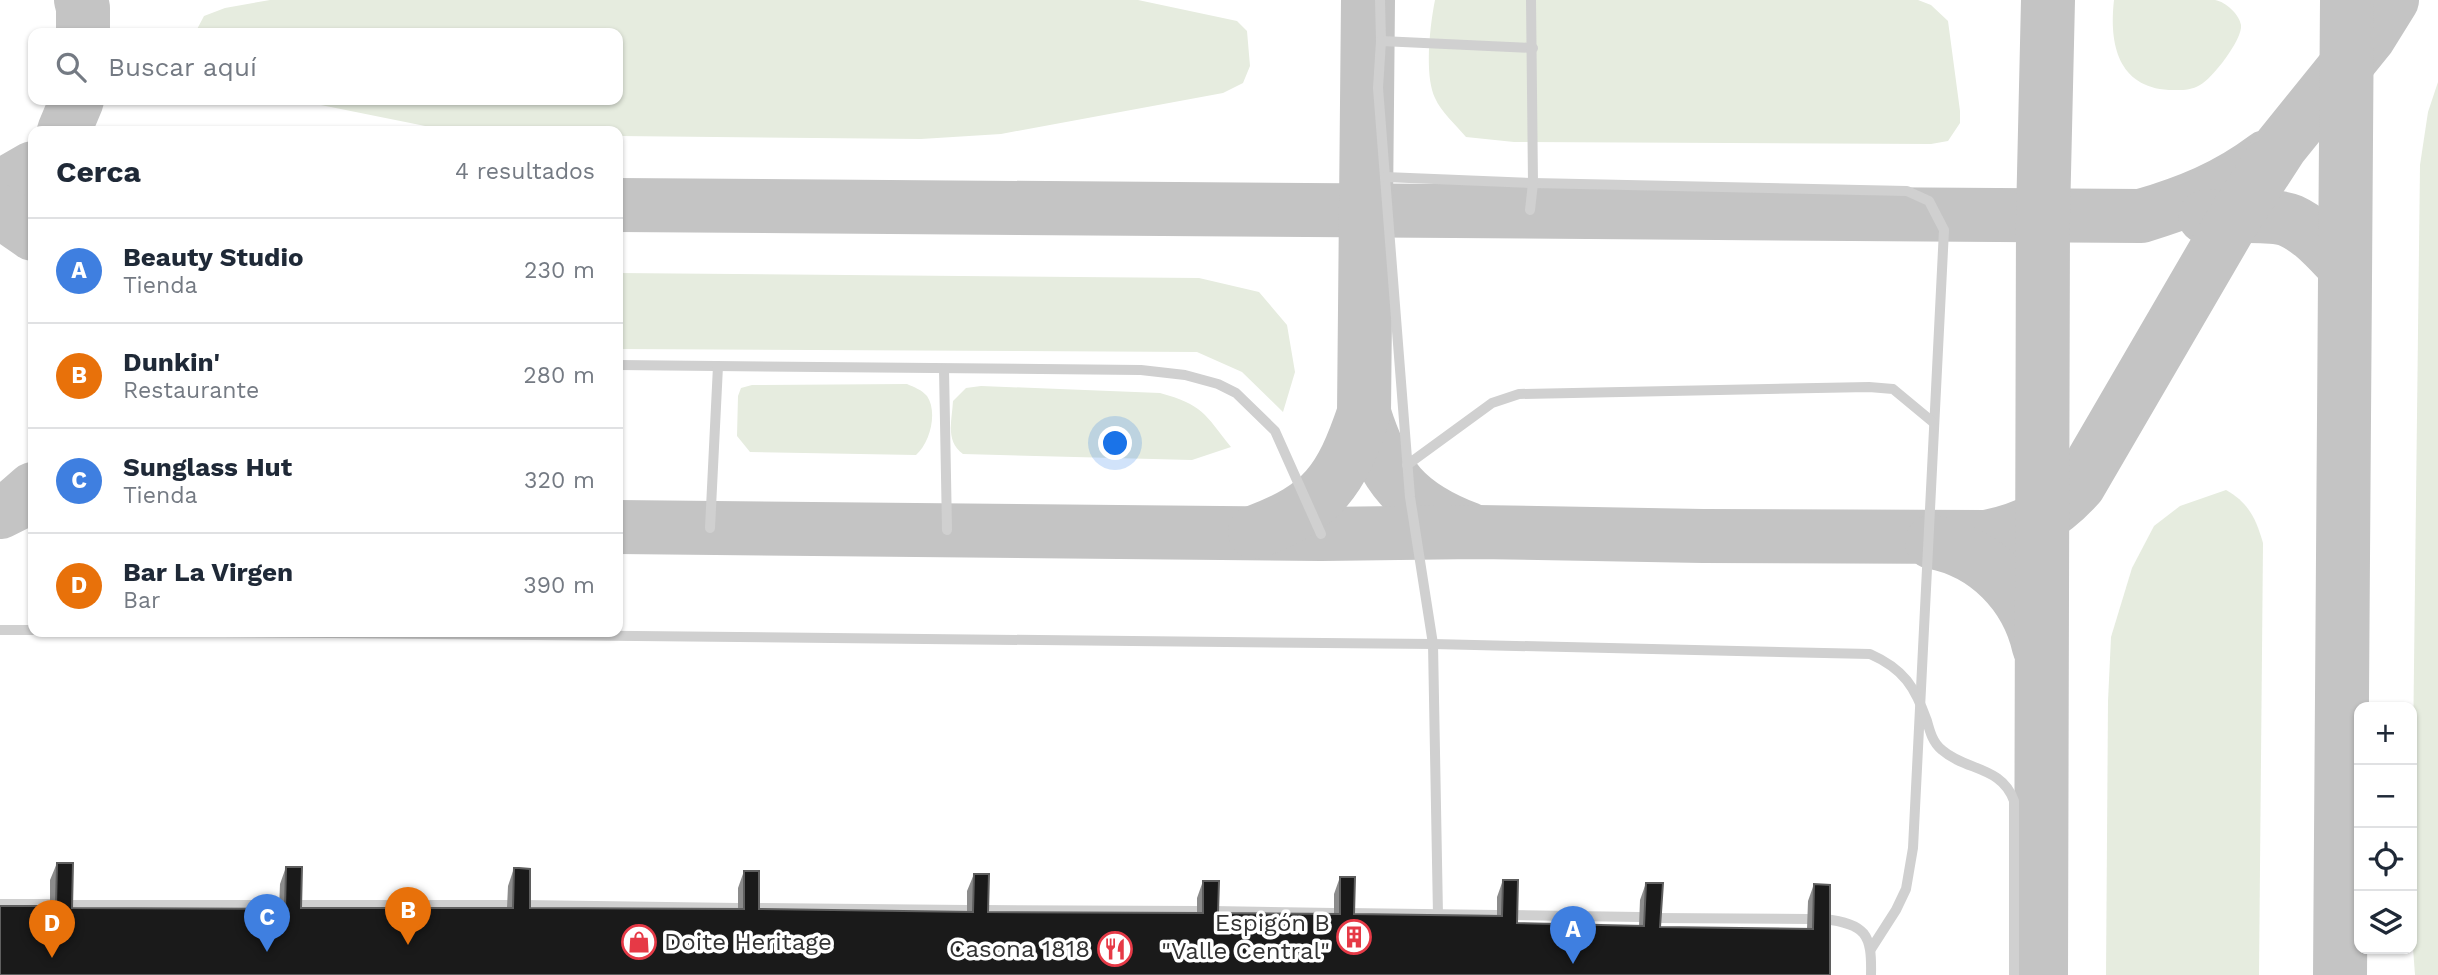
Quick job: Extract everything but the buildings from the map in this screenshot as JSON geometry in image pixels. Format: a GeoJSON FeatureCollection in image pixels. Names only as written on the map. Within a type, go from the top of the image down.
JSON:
{"type":"FeatureCollection","features":[{"type":"Feature","properties":{"kind":"lane"},"geometry":{"type":"LineString","coordinates":[[1380,0],[1378,88],[1407,465],[1433,644],[1438,915]]}},
{"type":"Feature","properties":{"kind":"lane"},"geometry":{"type":"LineString","coordinates":[[1530,210],[1533,183],[1531,0]]}},
{"type":"Feature","properties":{"kind":"lane"},"geometry":{"type":"LineString","coordinates":[[1381,41],[1533,48]]}},
{"type":"Feature","properties":{"kind":"lane"},"geometry":{"type":"LineString","coordinates":[[1385,177],[1907,191],[1929,201],[1944,230],[1913,848],[1906,889],[1896,911],[1871,949]]}},
{"type":"Feature","properties":{"kind":"lane"},"geometry":{"type":"LineString","coordinates":[[623,365],[1141,370],[1185,375],[1218,384],[1236,393],[1275,431],[1321,534]]}},
{"type":"Feature","properties":{"kind":"lane"},"geometry":{"type":"LineString","coordinates":[[710,528],[718,366]]}},
{"type":"Feature","properties":{"kind":"lane"},"geometry":{"type":"LineString","coordinates":[[944,369],[947,530]]}},
{"type":"Feature","properties":{"kind":"lane"},"geometry":{"type":"LineString","coordinates":[[1407,465],[1492,403],[1518,394],[1869,387],[1893,389],[1934,424]]}},
{"type":"Feature","properties":{"kind":"lane"},"geometry":{"type":"LineString","coordinates":[[0,629],[28,630]]}},
{"type":"Feature","properties":{"kind":"lane"},"geometry":{"type":"LineString","coordinates":[[623,636],[1433,644],[1870,654],[1902,672],[1919,698],[1933,739],[1941,750],[1989,771],[2011,792],[2014,801],[2014,975]]}},
{"type":"Feature","properties":{"kind":"lane"},"geometry":{"type":"LineString","coordinates":[[0,904],[50,904]]}},
{"type":"Feature","properties":{"kind":"lane"},"geometry":{"type":"LineString","coordinates":[[66,905],[280,905]]}},
{"type":"Feature","properties":{"kind":"lane"},"geometry":{"type":"LineString","coordinates":[[295,905],[508,905]]}},
{"type":"Feature","properties":{"kind":"lane"},"geometry":{"type":"LineString","coordinates":[[524,905],[737,908]]}},
{"type":"Feature","properties":{"kind":"lane"},"geometry":{"type":"LineString","coordinates":[[752,908],[967,910]]}},
{"type":"Feature","properties":{"kind":"lane"},"geometry":{"type":"LineString","coordinates":[[983,910],[1197,911]]}},
{"type":"Feature","properties":{"kind":"lane"},"geometry":{"type":"LineString","coordinates":[[1212,911],[1334,913]]}},
{"type":"Feature","properties":{"kind":"lane"},"geometry":{"type":"LineString","coordinates":[[1348,913],[1497,915]]}},
{"type":"Feature","properties":{"kind":"lane"},"geometry":{"type":"LineString","coordinates":[[1511,915],[1639,917]]}},
{"type":"Feature","properties":{"kind":"lane"},"geometry":{"type":"LineString","coordinates":[[1655,918],[1808,919]]}},
{"type":"Feature","properties":{"kind":"lane"},"geometry":{"type":"LineString","coordinates":[[1824,919],[1857,926],[1866,936],[1871,949],[1871,975]]}},
{"type":"Feature","properties":{"kind":"shaded area"},"geometry":{"type":"Polygon","coordinates":[[[270,0],[1138,0],[1237,21],[1247,31],[1250,66],[1243,83],[1223,93],[1001,134],[921,139],[623,136],[623,126],[425,126],[321,105],[623,105],[623,28],[198,28],[204,16],[225,8],[270,0]]]}},
{"type":"Feature","properties":{"kind":"shaded area"},"geometry":{"type":"Polygon","coordinates":[[[1435,0],[1918,0],[1931,5],[1948,21],[1960,123],[1948,141],[1931,144],[1514,142],[1466,137],[1441,108],[1432,88],[1429,50],[1435,0]]]}},
{"type":"Feature","properties":{"kind":"shaded area"},"geometry":{"type":"Polygon","coordinates":[[[2114,0],[2215,0],[2235,13],[2240,21],[2240,31],[2226,58],[2200,85],[2181,90],[2152,87],[2138,81],[2120,60],[2113,32],[2114,0]]]}},
{"type":"Feature","properties":{"kind":"shaded area"},"geometry":{"type":"Polygon","coordinates":[[[2438,82],[2438,975],[2415,975],[2417,702],[2414,702],[2420,165],[2428,112],[2438,82]]]}},
{"type":"Feature","properties":{"kind":"shaded area"},"geometry":{"type":"Polygon","coordinates":[[[623,273],[1199,278],[1259,292],[1287,325],[1295,372],[1283,412],[1242,372],[1197,352],[623,349],[623,273]]]}},
{"type":"Feature","properties":{"kind":"shaded area"},"geometry":{"type":"Polygon","coordinates":[[[907,384],[927,396],[932,410],[929,435],[916,455],[750,452],[737,436],[738,396],[741,388],[752,385],[907,384]]]}},
{"type":"Feature","properties":{"kind":"shaded area"},"geometry":{"type":"Polygon","coordinates":[[[981,386],[1160,393],[1194,406],[1202,412],[1231,447],[1192,460],[963,454],[957,449],[952,437],[953,401],[966,388],[981,386]]]}},
{"type":"Feature","properties":{"kind":"shaded area"},"geometry":{"type":"Polygon","coordinates":[[[2226,490],[2250,512],[2263,543],[2259,975],[2106,975],[2111,637],[2132,568],[2154,526],[2180,506],[2226,490]]]}},
{"type":"Feature","properties":{"kind":"taxiway"},"geometry":{"type":"LineString","coordinates":[[81,0],[83,28]]}},
{"type":"Feature","properties":{"kind":"taxiway"},"geometry":{"type":"LineString","coordinates":[[1255,532],[1297,512],[1326,489],[1347,457],[1364,413],[1368,0]]}},
{"type":"Feature","properties":{"kind":"taxiway"},"geometry":{"type":"LineString","coordinates":[[2041,975],[2043,217],[2048,0]]}},
{"type":"Feature","properties":{"kind":"taxiway"},"geometry":{"type":"LineString","coordinates":[[2340,975],[2347,0]]}},
{"type":"Feature","properties":{"kind":"taxiway"},"geometry":{"type":"LineString","coordinates":[[623,527],[1986,537],[2013,530],[2048,513],[2079,485],[2235,217],[2281,146],[2369,37],[2392,0]]}},
{"type":"Feature","properties":{"kind":"taxiway"},"geometry":{"type":"LineString","coordinates":[[66,126],[75,105]]}},
{"type":"Feature","properties":{"kind":"taxiway"},"geometry":{"type":"LineString","coordinates":[[623,205],[2141,216],[2206,192],[2236,177],[2266,157]]}},
{"type":"Feature","properties":{"kind":"taxiway"},"geometry":{"type":"LineString","coordinates":[[0,187],[28,171]]}},
{"type":"Feature","properties":{"kind":"taxiway"},"geometry":{"type":"LineString","coordinates":[[0,211],[28,231]]}},
{"type":"Feature","properties":{"kind":"taxiway"},"geometry":{"type":"LineString","coordinates":[[2205,217],[2262,216],[2291,221],[2314,236],[2345,267]]}},
{"type":"Feature","properties":{"kind":"taxiway"},"geometry":{"type":"LineString","coordinates":[[1364,413],[1380,455],[1400,486],[1429,510],[1469,529]]}},
{"type":"Feature","properties":{"kind":"taxiway"},"geometry":{"type":"LineString","coordinates":[[0,512],[16,504],[28,493]]}},
{"type":"Feature","properties":{"kind":"taxiway"},"geometry":{"type":"LineString","coordinates":[[1932,542],[1970,555],[2001,578],[2025,610],[2039,647]]}},
{"type":"Feature","properties":{"kind":"place","name":"Espigón B \"Valle Central\""},"geometry":{"type":"Point","coordinates":[1354,937]}},
{"type":"Feature","properties":{"kind":"place","name":"Doite Heritage"},"geometry":{"type":"Point","coordinates":[639,942]}},
{"type":"Feature","properties":{"kind":"place","name":"Dunkin'"},"geometry":{"type":"Point","coordinates":[408,945]}},
{"type":"Feature","properties":{"kind":"place","name":"Casona 1818"},"geometry":{"type":"Point","coordinates":[1115,949]}},
{"type":"Feature","properties":{"kind":"place","name":"Sunglass Hut"},"geometry":{"type":"Point","coordinates":[267,952]}},
{"type":"Feature","properties":{"kind":"place","name":"Bar La Virgen"},"geometry":{"type":"Point","coordinates":[52,958]}},
{"type":"Feature","properties":{"kind":"place","name":"Beauty Studio"},"geometry":{"type":"Point","coordinates":[1573,964]}}]}
